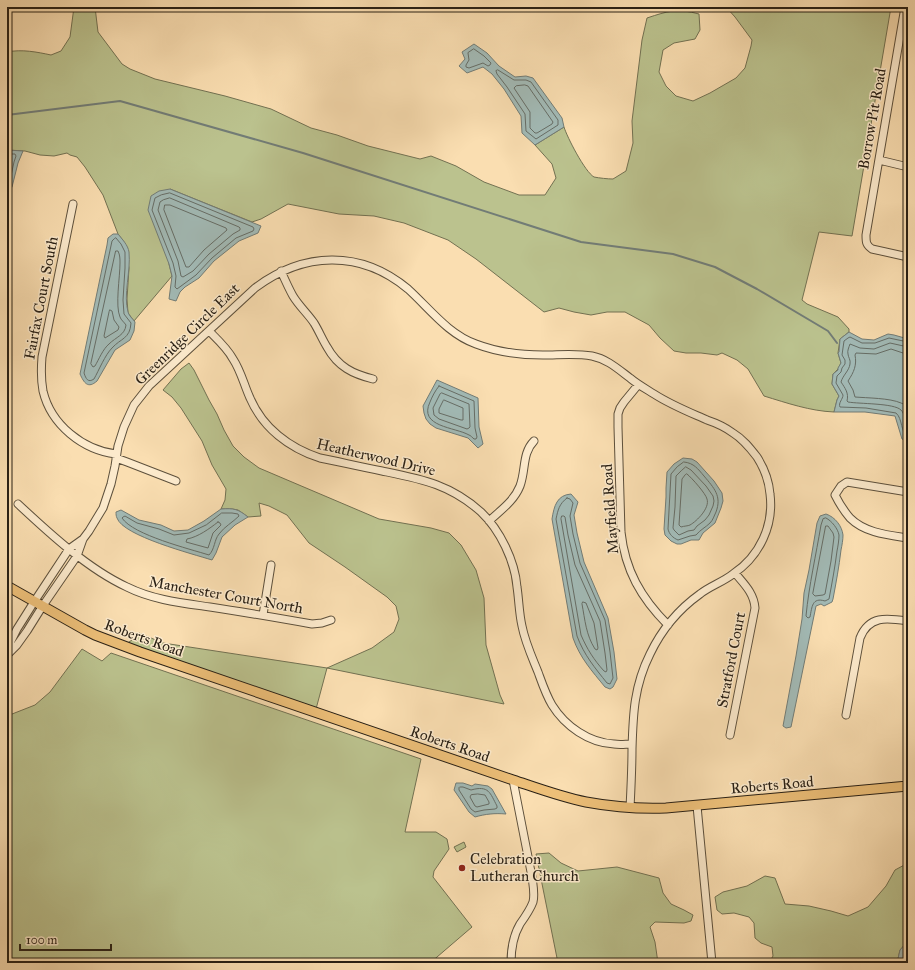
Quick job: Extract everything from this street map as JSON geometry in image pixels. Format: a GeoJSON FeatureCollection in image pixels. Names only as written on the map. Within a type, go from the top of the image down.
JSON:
{"type":"FeatureCollection","features":[{"type":"Feature","properties":{"kind":"main road","name":"Roberts Road"},"geometry":{"type":"LineString","coordinates":[[7,586],[42,607],[95,635],[140,652],[513,780],[561,796],[587,802],[630,808],[666,808],[908,786]]}},
{"type":"Feature","properties":{"kind":"street","name":"Borrow Pit Road"},"geometry":{"type":"LineString","coordinates":[[905,7],[878,160],[866,243],[868,247],[872,249],[908,257]]}},
{"type":"Feature","properties":{"kind":"street"},"geometry":{"type":"LineString","coordinates":[[878,160],[908,167]]}},
{"type":"Feature","properties":{"kind":"street","name":"Fairfax Court South"},"geometry":{"type":"LineString","coordinates":[[73,204],[42,357],[43,392],[54,415],[64,427],[82,443],[176,481]]}},
{"type":"Feature","properties":{"kind":"street","name":"Greenridge Circle East"},"geometry":{"type":"LineString","coordinates":[[7,655],[17,645],[27,631],[77,556],[83,539],[99,514],[108,495],[118,446],[124,427],[131,411],[149,386],[265,280],[295,266],[309,262],[338,260],[361,264],[382,272],[400,283],[448,328],[468,341],[488,348],[513,353],[584,355],[609,362],[638,385],[656,396],[735,434],[750,448],[761,465],[767,478],[770,496],[770,516],[765,536],[748,562],[735,573],[700,594],[668,625],[650,652],[641,673],[634,703],[630,808]]}},
{"type":"Feature","properties":{"kind":"street"},"geometry":{"type":"LineString","coordinates":[[281,272],[293,296],[315,325],[327,348],[334,357],[341,365],[354,373],[374,379]]}},
{"type":"Feature","properties":{"kind":"street","name":"Heatherwood Drive"},"geometry":{"type":"LineString","coordinates":[[209,331],[225,347],[233,358],[250,400],[261,418],[286,442],[297,449],[320,458],[415,477],[437,484],[458,494],[489,521],[503,542],[510,557],[517,586],[522,627],[528,647],[552,706],[567,723],[585,736],[608,743],[632,744]]}},
{"type":"Feature","properties":{"kind":"street","name":"Mayfield Road"},"geometry":{"type":"LineString","coordinates":[[638,385],[624,402],[618,414],[621,532],[628,567],[651,607],[668,625]]}},
{"type":"Feature","properties":{"kind":"street"},"geometry":{"type":"LineString","coordinates":[[489,521],[506,506],[516,494],[522,479],[526,454],[534,441]]}},
{"type":"Feature","properties":{"kind":"street"},"geometry":{"type":"LineString","coordinates":[[908,492],[847,482],[834,495],[844,511],[859,525],[874,532],[908,538]]}},
{"type":"Feature","properties":{"kind":"street","name":"Manchester Court North"},"geometry":{"type":"LineString","coordinates":[[18,504],[77,556],[111,579],[139,593],[170,601],[312,624],[331,620]]}},
{"type":"Feature","properties":{"kind":"street","name":"Greenridge Circle East"},"geometry":{"type":"LineString","coordinates":[[7,649],[17,629],[69,549],[83,539]]}},
{"type":"Feature","properties":{"kind":"street"},"geometry":{"type":"LineString","coordinates":[[263,615],[271,565]]}},
{"type":"Feature","properties":{"kind":"street","name":"Stratford Court"},"geometry":{"type":"LineString","coordinates":[[730,735],[755,608],[753,596],[735,573]]}},
{"type":"Feature","properties":{"kind":"street"},"geometry":{"type":"LineString","coordinates":[[846,715],[860,638],[865,628],[882,619],[889,618],[908,621]]}},
{"type":"Feature","properties":{"kind":"street"},"geometry":{"type":"LineString","coordinates":[[511,963],[513,941],[530,908],[534,896],[534,887],[513,780]]}},
{"type":"Feature","properties":{"kind":"street"},"geometry":{"type":"LineString","coordinates":[[697,806],[712,963]]}},
{"type":"Feature","properties":{"kind":"green space"},"geometry":{"type":"Polygon","coordinates":[[[74,7],[95,7],[98,32],[122,64],[130,69],[155,79],[271,109],[311,128],[368,146],[420,159],[431,156],[456,166],[484,182],[519,195],[545,195],[556,178],[552,164],[535,145],[564,127],[581,162],[594,177],[613,179],[626,171],[633,143],[632,121],[642,40],[647,18],[673,11],[685,11],[699,14],[700,30],[695,39],[674,43],[663,50],[659,72],[666,86],[676,96],[693,101],[736,78],[745,68],[752,40],[726,7],[891,7],[852,236],[819,232],[802,300],[807,304],[838,317],[849,329],[849,332],[840,339],[838,353],[841,363],[833,374],[832,384],[839,396],[834,412],[807,408],[764,396],[748,369],[737,360],[722,353],[717,355],[674,351],[649,325],[625,312],[607,312],[591,315],[559,308],[544,312],[476,259],[448,240],[404,223],[374,216],[339,214],[288,204],[261,219],[252,222],[170,189],[169,264],[172,276],[134,321],[128,313],[127,299],[129,268],[124,242],[118,234],[103,195],[85,167],[77,157],[67,153],[54,156],[40,155],[25,151],[7,150],[7,52],[24,51],[51,55],[61,51],[70,37],[74,7]]]}},
{"type":"Feature","properties":{"kind":"green space"},"geometry":{"type":"Polygon","coordinates":[[[189,363],[233,446],[244,457],[259,468],[379,519],[431,528],[449,533],[461,545],[476,570],[484,598],[486,645],[504,704],[327,668],[372,648],[394,632],[399,619],[396,606],[387,597],[309,543],[287,515],[259,503],[261,516],[248,517],[238,510],[221,509],[225,500],[226,489],[212,465],[202,441],[181,408],[172,397],[163,390],[181,369],[189,363]]]}},
{"type":"Feature","properties":{"kind":"green space"},"geometry":{"type":"Polygon","coordinates":[[[139,633],[163,643],[327,668],[316,709],[126,644],[139,633]]]}},
{"type":"Feature","properties":{"kind":"green space"},"geometry":{"type":"Polygon","coordinates":[[[82,649],[102,661],[111,653],[421,759],[405,832],[436,832],[447,839],[449,849],[434,871],[433,877],[472,927],[430,963],[12,963],[7,957],[7,716],[35,705],[50,692],[82,649]]]}},
{"type":"Feature","properties":{"kind":"green space"},"geometry":{"type":"Polygon","coordinates":[[[464,842],[466,847],[457,852],[454,847],[464,842]]]}},
{"type":"Feature","properties":{"kind":"green space"},"geometry":{"type":"Polygon","coordinates":[[[549,853],[561,863],[578,871],[617,867],[659,878],[663,893],[671,904],[693,915],[691,921],[684,923],[655,922],[650,927],[655,942],[658,963],[558,963],[536,854],[549,853]]]}},
{"type":"Feature","properties":{"kind":"green space"},"geometry":{"type":"Polygon","coordinates":[[[908,863],[908,941],[900,950],[897,963],[769,963],[773,956],[772,947],[761,943],[755,938],[754,923],[749,917],[734,913],[722,914],[717,910],[715,897],[723,892],[747,886],[765,876],[775,878],[785,904],[809,906],[848,916],[868,907],[886,886],[895,870],[908,863]]]}},
{"type":"Feature","properties":{"kind":"water"},"geometry":{"type":"Polygon","coordinates":[[[474,44],[487,53],[499,66],[515,77],[526,76],[533,78],[562,118],[564,127],[535,145],[522,133],[521,116],[504,89],[492,74],[483,67],[467,73],[459,66],[465,59],[462,52],[474,44]]]}},
{"type":"Feature","properties":{"kind":"water"},"geometry":{"type":"Polygon","coordinates":[[[7,150],[23,151],[18,163],[12,187],[7,194],[7,150]]]}},
{"type":"Feature","properties":{"kind":"water"},"geometry":{"type":"Polygon","coordinates":[[[170,189],[261,226],[258,233],[239,241],[214,261],[199,278],[180,292],[176,301],[169,299],[172,276],[169,264],[148,210],[151,196],[159,191],[170,189]]]}},
{"type":"Feature","properties":{"kind":"water"},"geometry":{"type":"Polygon","coordinates":[[[113,234],[118,234],[129,252],[126,298],[130,316],[135,322],[134,331],[130,340],[115,350],[97,381],[89,385],[83,380],[80,374],[108,238],[113,234]]]}},
{"type":"Feature","properties":{"kind":"water"},"geometry":{"type":"Polygon","coordinates":[[[849,332],[862,339],[874,340],[888,334],[908,339],[908,442],[902,439],[895,416],[865,412],[834,412],[839,396],[832,384],[833,374],[838,370],[841,363],[838,353],[840,339],[849,332]]]}},
{"type":"Feature","properties":{"kind":"water"},"geometry":{"type":"Polygon","coordinates":[[[437,380],[478,398],[479,427],[483,444],[478,448],[468,438],[436,428],[426,419],[423,406],[437,380]]]}},
{"type":"Feature","properties":{"kind":"water"},"geometry":{"type":"Polygon","coordinates":[[[683,458],[692,459],[697,462],[714,481],[722,493],[723,501],[715,523],[703,533],[699,540],[691,540],[677,544],[665,535],[664,529],[667,472],[674,464],[683,458]]]}},
{"type":"Feature","properties":{"kind":"water"},"geometry":{"type":"Polygon","coordinates":[[[571,494],[578,502],[574,515],[584,562],[608,618],[617,679],[613,687],[610,689],[605,687],[587,664],[579,652],[573,638],[552,519],[559,499],[562,496],[571,494]]]}},
{"type":"Feature","properties":{"kind":"water"},"geometry":{"type":"Polygon","coordinates":[[[221,509],[236,510],[248,517],[235,525],[222,537],[212,560],[145,538],[122,525],[116,514],[116,512],[121,510],[139,520],[161,525],[174,531],[188,530],[221,509]]]}},
{"type":"Feature","properties":{"kind":"water"},"geometry":{"type":"Polygon","coordinates":[[[826,514],[838,522],[843,535],[834,593],[832,602],[824,606],[821,604],[816,606],[791,727],[786,728],[783,726],[802,619],[804,593],[817,523],[820,516],[826,514]]]}},
{"type":"Feature","properties":{"kind":"water"},"geometry":{"type":"Polygon","coordinates":[[[456,783],[463,783],[472,786],[475,784],[488,786],[492,789],[506,814],[490,814],[475,817],[469,812],[454,790],[456,783]]]}},
{"type":"Feature","properties":{"kind":"water"},"geometry":{"type":"Polygon","coordinates":[[[908,941],[908,963],[897,963],[900,950],[908,941]]]}},
{"type":"Feature","properties":{"kind":"waterway"},"geometry":{"type":"LineString","coordinates":[[7,115],[120,101],[303,153],[581,242],[673,254],[715,267],[757,289],[828,331],[837,343]]}},
{"type":"Feature","properties":{"kind":"place","name":"Celebration Lutheran Church"},"geometry":{"type":"Point","coordinates":[462,868]}}]}
